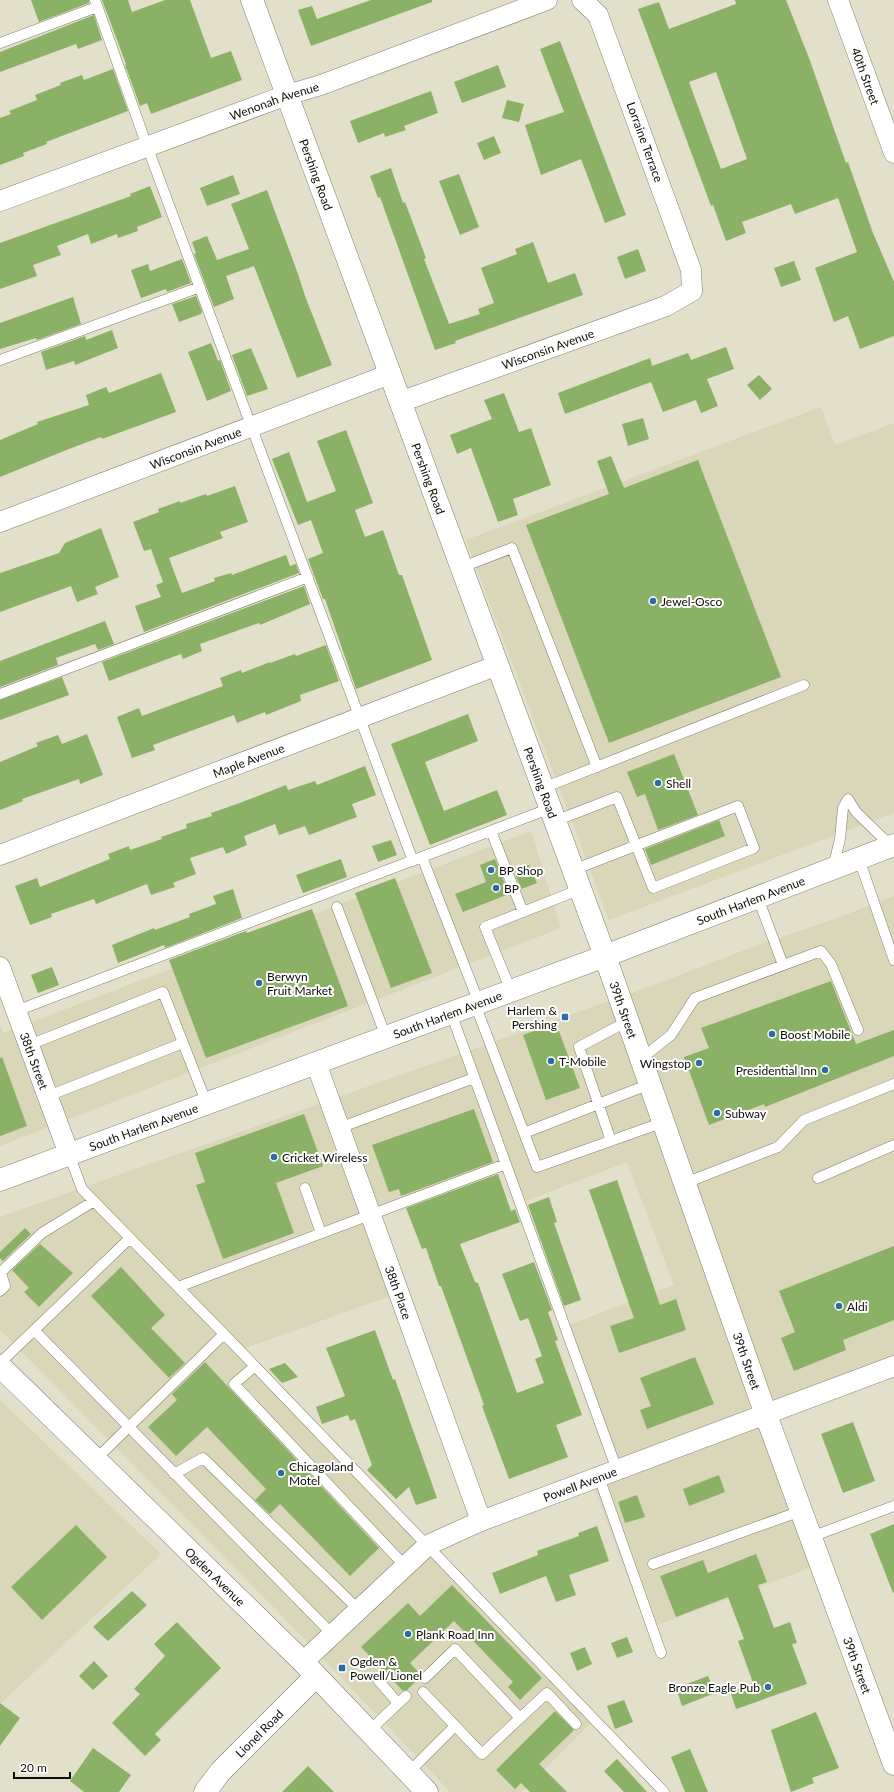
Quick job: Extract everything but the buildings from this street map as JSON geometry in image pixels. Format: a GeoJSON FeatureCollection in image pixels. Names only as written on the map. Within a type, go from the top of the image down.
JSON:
{"type":"FeatureCollection","features":[{"type":"Feature","properties":{"kind":"main road","name":"Pershing Road"},"geometry":{"type":"LineString","coordinates":[[252,0],[605,956]]}},
{"type":"Feature","properties":{"kind":"main road","name":"South Harlem Avenue"},"geometry":{"type":"LineString","coordinates":[[0,1180],[605,956],[893,845]]}},
{"type":"Feature","properties":{"kind":"main road","name":"39th Street"},"geometry":{"type":"LineString","coordinates":[[605,956],[766,1415],[893,1756]]}},
{"type":"Feature","properties":{"kind":"main road","name":"Ogden Avenue"},"geometry":{"type":"LineString","coordinates":[[0,1364],[309,1669],[427,1792]]}},
{"type":"Feature","properties":{"kind":"main road","name":"Lionel Road"},"geometry":{"type":"LineString","coordinates":[[205,1792],[221,1771],[309,1669]]}},
{"type":"Feature","properties":{"kind":"street","name":"Wenonah Avenue"},"geometry":{"type":"LineString","coordinates":[[0,201],[287,95],[321,85],[547,0]]}},
{"type":"Feature","properties":{"kind":"street","name":"Lorraine Terrace"},"geometry":{"type":"LineString","coordinates":[[582,0],[598,15],[691,270],[692,291]]}},
{"type":"Feature","properties":{"kind":"street","name":"40th Street"},"geometry":{"type":"LineString","coordinates":[[838,0],[894,153]]}},
{"type":"Feature","properties":{"kind":"street","name":"Wisconsin Avenue"},"geometry":{"type":"LineString","coordinates":[[400,402],[666,306],[692,291]]}},
{"type":"Feature","properties":{"kind":"street","name":"Wisconsin Avenue"},"geometry":{"type":"LineString","coordinates":[[0,522],[390,374]]}},
{"type":"Feature","properties":{"kind":"street","name":"Maple Avenue"},"geometry":{"type":"LineString","coordinates":[[0,855],[498,665]]}},
{"type":"Feature","properties":{"kind":"street","name":"38th Street"},"geometry":{"type":"LineString","coordinates":[[0,967],[3,986],[16,1011],[69,1154]]}},
{"type":"Feature","properties":{"kind":"street","name":"38th Place"},"geometry":{"type":"LineString","coordinates":[[316,1063],[481,1521]]}},
{"type":"Feature","properties":{"kind":"street","name":"Powell Avenue"},"geometry":{"type":"LineString","coordinates":[[309,1669],[332,1634],[428,1545],[481,1521],[894,1366]]}},
{"type":"Feature","properties":{"kind":"lane"},"geometry":{"type":"LineString","coordinates":[[0,43],[96,3],[147,146],[360,718],[477,1004],[537,1167],[664,1122]]}},
{"type":"Feature","properties":{"kind":"lane"},"geometry":{"type":"LineString","coordinates":[[0,360],[200,287]]}},
{"type":"Feature","properties":{"kind":"lane"},"geometry":{"type":"LineString","coordinates":[[462,567],[512,548],[597,767]]}},
{"type":"Feature","properties":{"kind":"lane"},"geometry":{"type":"LineString","coordinates":[[0,694],[308,577]]}},
{"type":"Feature","properties":{"kind":"lane"},"geometry":{"type":"LineString","coordinates":[[543,788],[804,685]]}},
{"type":"Feature","properties":{"kind":"lane"},"geometry":{"type":"LineString","coordinates":[[16,1011],[491,831],[617,797],[636,845],[652,888],[754,848],[738,806],[636,845],[523,912],[486,927],[511,991]]}},
{"type":"Feature","properties":{"kind":"lane"},"geometry":{"type":"LineString","coordinates":[[833,869],[840,839],[843,808],[848,799],[856,812],[893,845]]}},
{"type":"Feature","properties":{"kind":"lane"},"geometry":{"type":"LineString","coordinates":[[491,831],[523,912]]}},
{"type":"Feature","properties":{"kind":"lane"},"geometry":{"type":"LineString","coordinates":[[859,859],[894,960]]}},
{"type":"Feature","properties":{"kind":"lane"},"geometry":{"type":"LineString","coordinates":[[758,898],[784,965]]}},
{"type":"Feature","properties":{"kind":"lane"},"geometry":{"type":"LineString","coordinates":[[337,907],[386,1037]]}},
{"type":"Feature","properties":{"kind":"lane"},"geometry":{"type":"LineString","coordinates":[[642,1059],[671,1035],[695,998],[821,951],[831,964],[858,1030]]}},
{"type":"Feature","properties":{"kind":"lane"},"geometry":{"type":"LineString","coordinates":[[29,1045],[163,992],[207,1104]]}},
{"type":"Feature","properties":{"kind":"lane"},"geometry":{"type":"LineString","coordinates":[[451,1013],[506,1164],[608,1474],[661,1653]]}},
{"type":"Feature","properties":{"kind":"lane"},"geometry":{"type":"LineString","coordinates":[[611,1141],[579,1047],[628,1021]]}},
{"type":"Feature","properties":{"kind":"lane"},"geometry":{"type":"LineString","coordinates":[[48,1096],[183,1044]]}},
{"type":"Feature","properties":{"kind":"lane"},"geometry":{"type":"LineString","coordinates":[[339,1128],[474,1078]]}},
{"type":"Feature","properties":{"kind":"lane"},"geometry":{"type":"LineString","coordinates":[[524,1133],[650,1084]]}},
{"type":"Feature","properties":{"kind":"lane"},"geometry":{"type":"LineString","coordinates":[[685,1183],[778,1147],[804,1120],[894,1084]]}},
{"type":"Feature","properties":{"kind":"lane"},"geometry":{"type":"LineString","coordinates":[[818,1178],[894,1145]]}},
{"type":"Feature","properties":{"kind":"lane"},"geometry":{"type":"LineString","coordinates":[[69,1154],[82,1189],[428,1545],[664,1792]]}},
{"type":"Feature","properties":{"kind":"lane"},"geometry":{"type":"LineString","coordinates":[[178,1287],[506,1164]]}},
{"type":"Feature","properties":{"kind":"lane"},"geometry":{"type":"LineString","coordinates":[[305,1188],[321,1233]]}},
{"type":"Feature","properties":{"kind":"lane"},"geometry":{"type":"LineString","coordinates":[[0,1291],[5,1286],[1,1273],[42,1233],[94,1201]]}},
{"type":"Feature","properties":{"kind":"lane"},"geometry":{"type":"LineString","coordinates":[[0,1364],[130,1238]]}},
{"type":"Feature","properties":{"kind":"lane"},"geometry":{"type":"LineString","coordinates":[[34,1330],[332,1634]]}},
{"type":"Feature","properties":{"kind":"lane"},"geometry":{"type":"LineString","coordinates":[[96,1459],[224,1334]]}},
{"type":"Feature","properties":{"kind":"lane"},"geometry":{"type":"LineString","coordinates":[[255,1366],[234,1384],[405,1566]]}},
{"type":"Feature","properties":{"kind":"lane"},"geometry":{"type":"LineString","coordinates":[[174,1474],[203,1458],[358,1610]]}},
{"type":"Feature","properties":{"kind":"lane"},"geometry":{"type":"LineString","coordinates":[[811,1537],[894,1506]]}},
{"type":"Feature","properties":{"kind":"lane"},"geometry":{"type":"LineString","coordinates":[[653,1564],[801,1511]]}},
{"type":"Feature","properties":{"kind":"lane"},"geometry":{"type":"LineString","coordinates":[[425,1678],[455,1649],[520,1718]]}},
{"type":"Feature","properties":{"kind":"lane"},"geometry":{"type":"LineString","coordinates":[[378,1680],[398,1703]]}},
{"type":"Feature","properties":{"kind":"lane"},"geometry":{"type":"LineString","coordinates":[[423,1692],[482,1754],[547,1693],[576,1724]]}},
{"type":"Feature","properties":{"kind":"lane"},"geometry":{"type":"LineString","coordinates":[[369,1731],[406,1696]]}},
{"type":"Feature","properties":{"kind":"lane"},"geometry":{"type":"LineString","coordinates":[[408,1773],[455,1726]]}},
{"type":"Feature","properties":{"kind":"shaded area"},"geometry":{"type":"Polygon","coordinates":[[[821,407],[835,445],[894,423],[894,813],[609,920],[466,540],[821,407]]]}},
{"type":"Feature","properties":{"kind":"shaded area"},"geometry":{"type":"Polygon","coordinates":[[[531,831],[561,928],[0,1146],[0,1024],[3,1033],[531,831]]]}},
{"type":"Feature","properties":{"kind":"shaded area"},"geometry":{"type":"Polygon","coordinates":[[[894,896],[894,1366],[766,1414],[821,1564],[647,1629],[591,1479],[617,1470],[566,1326],[674,1285],[627,1162],[521,1203],[506,1162],[371,1215],[399,1293],[240,1350],[595,1719],[522,1792],[450,1792],[290,1624],[0,1330],[0,1217],[654,985],[747,949],[837,918],[894,896]]]}},
{"type":"Feature","properties":{"kind":"shaded area"},"geometry":{"type":"Polygon","coordinates":[[[0,1400],[161,1554],[0,1704],[0,1400]]]}},
{"type":"Feature","properties":{"kind":"place","name":"Jewel-Osco"},"geometry":{"type":"Point","coordinates":[653,601]}},
{"type":"Feature","properties":{"kind":"place","name":"Shell"},"geometry":{"type":"Point","coordinates":[658,783]}},
{"type":"Feature","properties":{"kind":"place","name":"BP Shop"},"geometry":{"type":"Point","coordinates":[491,870]}},
{"type":"Feature","properties":{"kind":"place","name":"BP"},"geometry":{"type":"Point","coordinates":[496,888]}},
{"type":"Feature","properties":{"kind":"place","name":"Berwyn Fruit Market"},"geometry":{"type":"Point","coordinates":[259,983]}},
{"type":"Feature","properties":{"kind":"place","name":"Harlem & Pershing"},"geometry":{"type":"Point","coordinates":[565,1017]}},
{"type":"Feature","properties":{"kind":"place","name":"Boost Mobile"},"geometry":{"type":"Point","coordinates":[772,1034]}},
{"type":"Feature","properties":{"kind":"place","name":"T-Mobile"},"geometry":{"type":"Point","coordinates":[551,1061]}},
{"type":"Feature","properties":{"kind":"place","name":"Wingstop"},"geometry":{"type":"Point","coordinates":[699,1063]}},
{"type":"Feature","properties":{"kind":"place","name":"Presidential Inn"},"geometry":{"type":"Point","coordinates":[825,1070]}},
{"type":"Feature","properties":{"kind":"place","name":"Subway"},"geometry":{"type":"Point","coordinates":[717,1113]}},
{"type":"Feature","properties":{"kind":"place","name":"Cricket Wireless"},"geometry":{"type":"Point","coordinates":[274,1157]}},
{"type":"Feature","properties":{"kind":"place","name":"Aldi"},"geometry":{"type":"Point","coordinates":[839,1306]}},
{"type":"Feature","properties":{"kind":"place","name":"Chicagoland Motel"},"geometry":{"type":"Point","coordinates":[281,1473]}},
{"type":"Feature","properties":{"kind":"place","name":"Plank Road Inn"},"geometry":{"type":"Point","coordinates":[408,1634]}},
{"type":"Feature","properties":{"kind":"place","name":"Ogden & Powell/Lionel"},"geometry":{"type":"Point","coordinates":[342,1668]}},
{"type":"Feature","properties":{"kind":"place","name":"Bronze Eagle Pub"},"geometry":{"type":"Point","coordinates":[768,1687]}}]}
